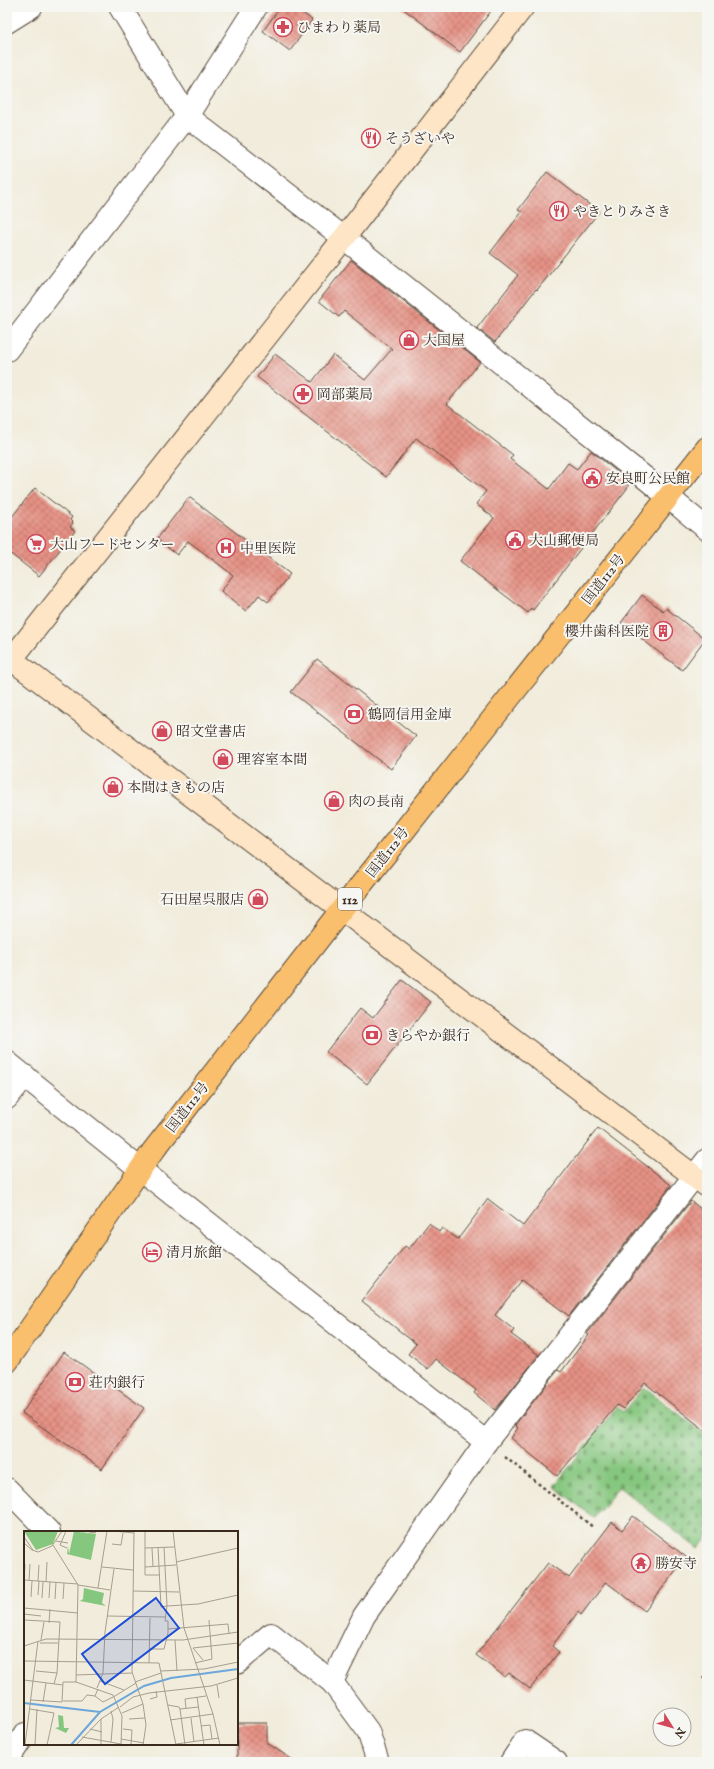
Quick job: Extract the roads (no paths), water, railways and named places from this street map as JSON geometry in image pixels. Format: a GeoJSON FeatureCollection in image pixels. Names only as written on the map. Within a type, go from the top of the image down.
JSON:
{"type":"FeatureCollection","features":[{"type":"Feature","properties":{"kind":"highway","name":"国道112号"},"geometry":{"type":"LineString","coordinates":[[7,1362],[140,1169],[342,909],[707,448]]}},
{"type":"Feature","properties":{"kind":"street"},"geometry":{"type":"LineString","coordinates":[[7,22],[31,7]]}},
{"type":"Feature","properties":{"kind":"street"},"geometry":{"type":"LineString","coordinates":[[120,7],[187,116],[344,238],[668,496],[707,529]]}},
{"type":"Feature","properties":{"kind":"street"},"geometry":{"type":"LineString","coordinates":[[7,350],[187,116],[256,7]]}},
{"type":"Feature","properties":{"kind":"street"},"geometry":{"type":"LineString","coordinates":[[332,1682],[364,1616],[486,1442],[703,1174],[342,909],[8,660],[344,238],[524,7]]}},
{"type":"Feature","properties":{"kind":"street"},"geometry":{"type":"LineString","coordinates":[[7,1062],[486,1442]]}},
{"type":"Feature","properties":{"kind":"street"},"geometry":{"type":"LineString","coordinates":[[7,1098],[25,1076]]}},
{"type":"Feature","properties":{"kind":"street"},"geometry":{"type":"LineString","coordinates":[[7,1489],[48,1531]]}},
{"type":"Feature","properties":{"kind":"street"},"geometry":{"type":"LineString","coordinates":[[238,1662],[271,1634],[332,1682],[368,1731],[378,1762]]}},
{"type":"Feature","properties":{"kind":"street"},"geometry":{"type":"LineString","coordinates":[[7,1761],[24,1736]]}},
{"type":"Feature","properties":{"kind":"street"},"geometry":{"type":"LineString","coordinates":[[511,1762],[525,1741],[556,1762]]}},
{"type":"Feature","properties":{"kind":"place","name":"ひまわり薬局"},"geometry":{"type":"Point","coordinates":[283,27]}},
{"type":"Feature","properties":{"kind":"place","name":"そうざいや"},"geometry":{"type":"Point","coordinates":[371,138]}},
{"type":"Feature","properties":{"kind":"place","name":"やきとりみさき"},"geometry":{"type":"Point","coordinates":[559,211]}},
{"type":"Feature","properties":{"kind":"place","name":"大国屋"},"geometry":{"type":"Point","coordinates":[409,340]}},
{"type":"Feature","properties":{"kind":"place","name":"岡部薬局"},"geometry":{"type":"Point","coordinates":[303,394]}},
{"type":"Feature","properties":{"kind":"place","name":"安良町公民館"},"geometry":{"type":"Point","coordinates":[592,478]}},
{"type":"Feature","properties":{"kind":"place","name":"大山郵便局"},"geometry":{"type":"Point","coordinates":[515,540]}},
{"type":"Feature","properties":{"kind":"place","name":"大山フードセンター"},"geometry":{"type":"Point","coordinates":[36,544]}},
{"type":"Feature","properties":{"kind":"place","name":"中里医院"},"geometry":{"type":"Point","coordinates":[226,548]}},
{"type":"Feature","properties":{"kind":"place","name":"櫻井歯科医院"},"geometry":{"type":"Point","coordinates":[663,631]}},
{"type":"Feature","properties":{"kind":"place","name":"鶴岡信用金庫"},"geometry":{"type":"Point","coordinates":[354,714]}},
{"type":"Feature","properties":{"kind":"place","name":"昭文堂書店"},"geometry":{"type":"Point","coordinates":[162,731]}},
{"type":"Feature","properties":{"kind":"place","name":"理容室本間"},"geometry":{"type":"Point","coordinates":[223,759]}},
{"type":"Feature","properties":{"kind":"place","name":"本間はきもの店"},"geometry":{"type":"Point","coordinates":[113,787]}},
{"type":"Feature","properties":{"kind":"place","name":"肉の長南"},"geometry":{"type":"Point","coordinates":[334,801]}},
{"type":"Feature","properties":{"kind":"place","name":"石田屋呉服店"},"geometry":{"type":"Point","coordinates":[258,899]}},
{"type":"Feature","properties":{"kind":"place","name":"きらやか銀行"},"geometry":{"type":"Point","coordinates":[372,1035]}},
{"type":"Feature","properties":{"kind":"place","name":"清月旅館"},"geometry":{"type":"Point","coordinates":[152,1252]}},
{"type":"Feature","properties":{"kind":"place","name":"荘内銀行"},"geometry":{"type":"Point","coordinates":[75,1382]}},
{"type":"Feature","properties":{"kind":"place","name":"勝安寺"},"geometry":{"type":"Point","coordinates":[641,1563]}}]}
